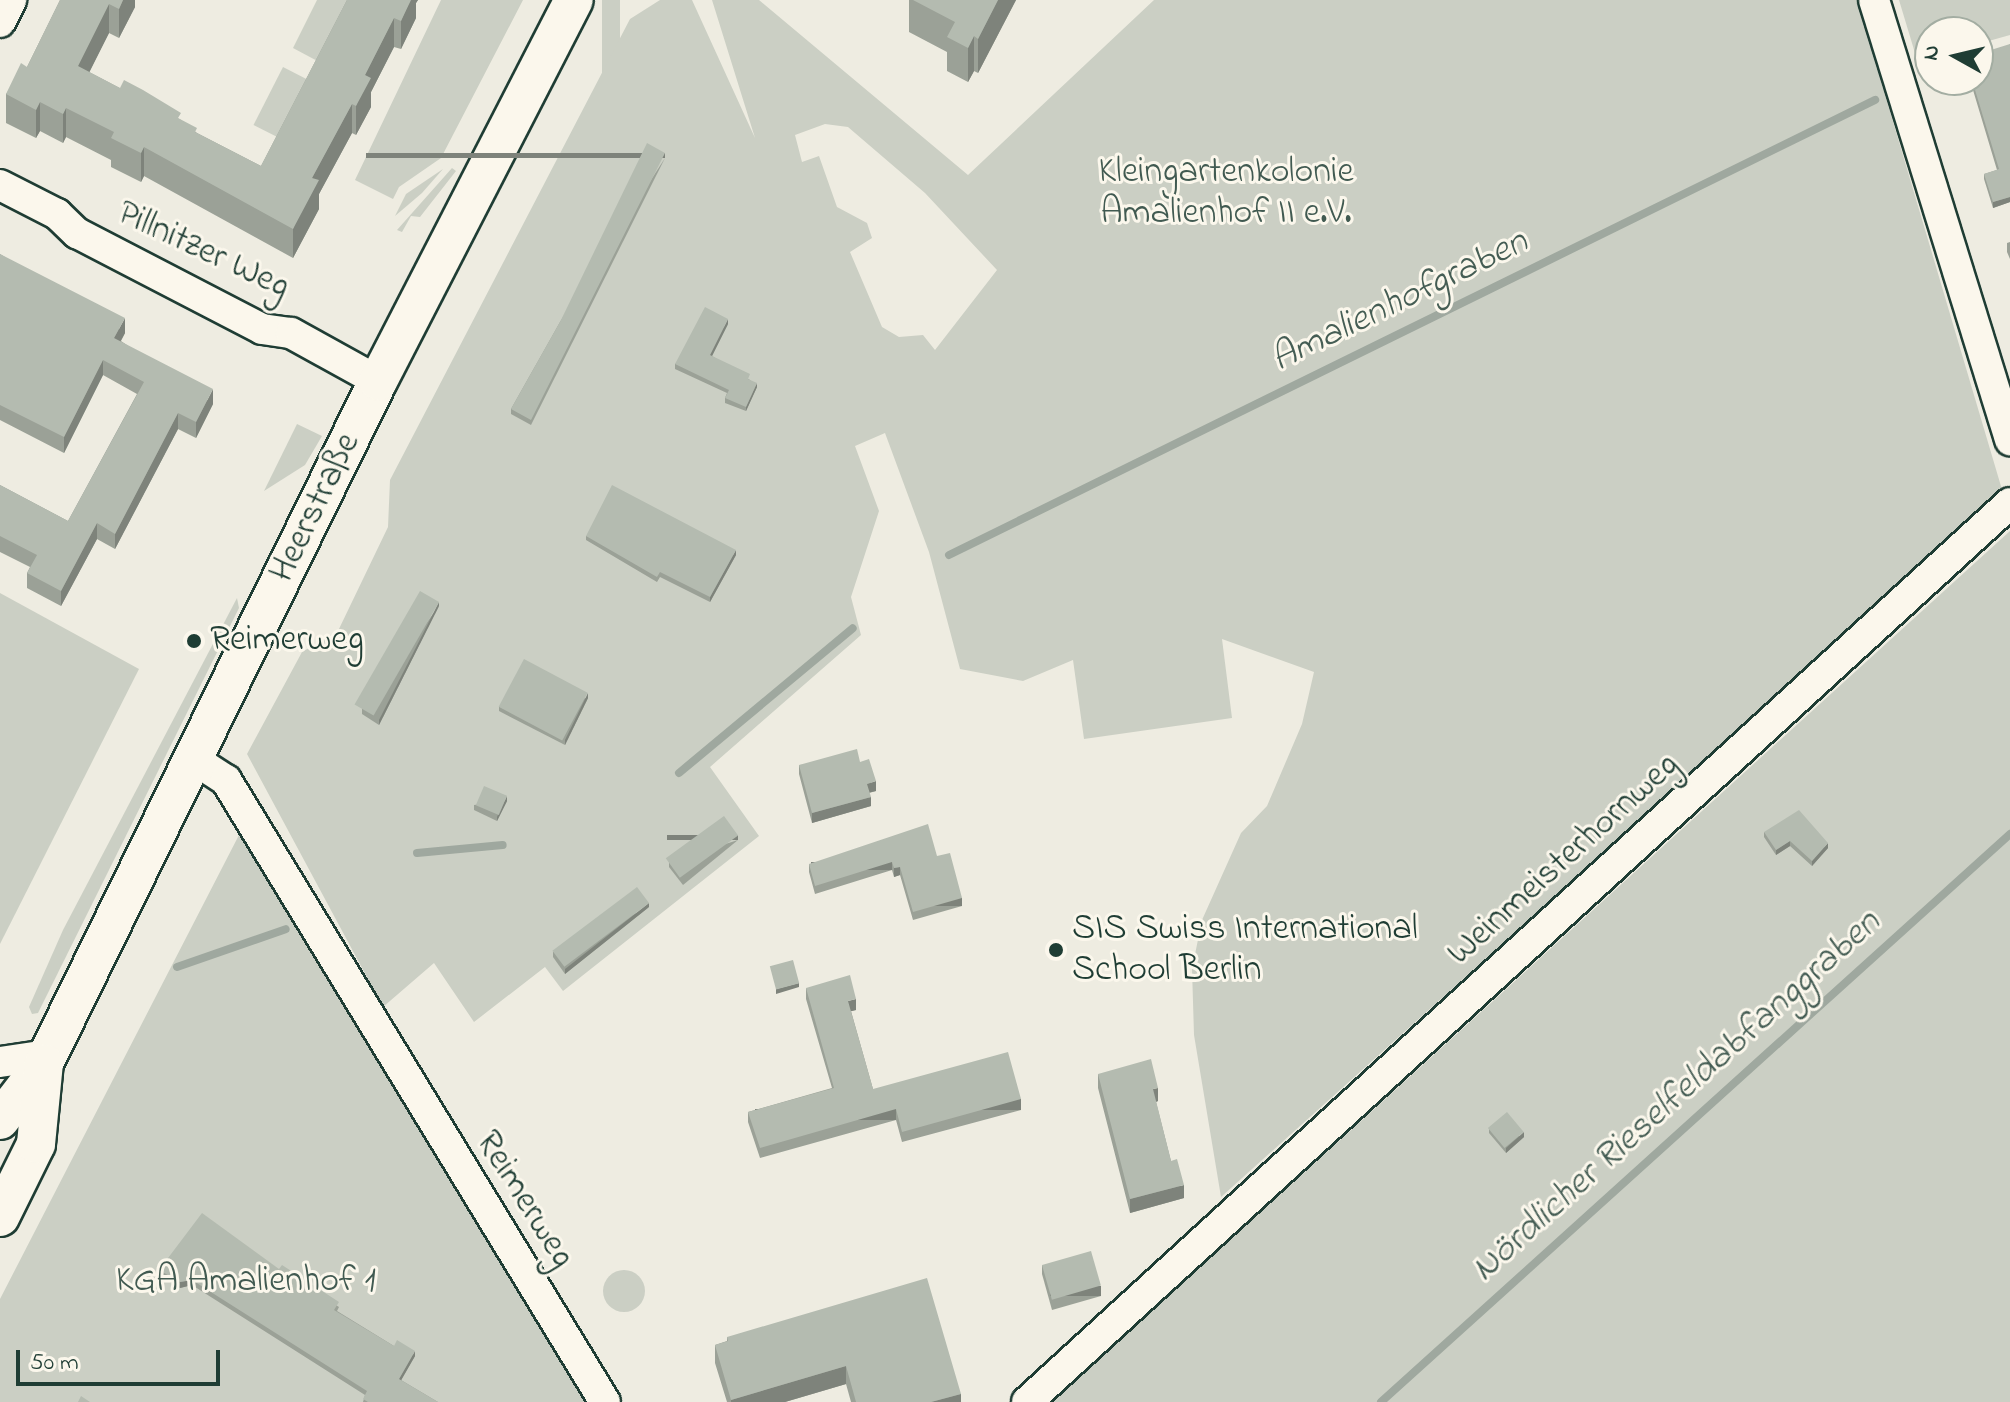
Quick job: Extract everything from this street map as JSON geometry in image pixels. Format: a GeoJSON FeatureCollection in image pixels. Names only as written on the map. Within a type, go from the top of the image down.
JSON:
{"type":"FeatureCollection","features":[{"type":"Feature","properties":{"kind":"main road","name":"Heerstraße"},"geometry":{"type":"LineString","coordinates":[[0,1120],[46,1059],[378,381],[574,0]]}},
{"type":"Feature","properties":{"kind":"main road","name":"Heerstraße"},"geometry":{"type":"LineString","coordinates":[[0,1217],[36,1144],[46,1059]]}},
{"type":"Feature","properties":{"kind":"street"},"geometry":{"type":"LineString","coordinates":[[0,22],[11,0]]}},
{"type":"Feature","properties":{"kind":"street"},"geometry":{"type":"LineString","coordinates":[[1874,0],[2010,440]]}},
{"type":"Feature","properties":{"kind":"street","name":"Pillnitzer Weg"},"geometry":{"type":"LineString","coordinates":[[0,185],[157,275],[262,329],[291,333],[378,381]]}},
{"type":"Feature","properties":{"kind":"street","name":"Weinmeisterhornweg"},"geometry":{"type":"LineString","coordinates":[[1027,1402],[2010,503]]}},
{"type":"Feature","properties":{"kind":"street","name":"Reimerweg"},"geometry":{"type":"LineString","coordinates":[[195,760],[226,780],[605,1402]]}},
{"type":"Feature","properties":{"kind":"street"},"geometry":{"type":"LineString","coordinates":[[0,1062],[46,1059]]}},
{"type":"Feature","properties":{"kind":"green space"},"geometry":{"type":"Polygon","coordinates":[[[317,0],[356,0],[323,64],[293,48],[317,0]]]}},
{"type":"Feature","properties":{"kind":"green space"},"geometry":{"type":"Polygon","coordinates":[[[441,0],[523,0],[441,158],[399,187],[393,199],[355,180],[441,0]]]}},
{"type":"Feature","properties":{"kind":"green space"},"geometry":{"type":"Polygon","coordinates":[[[602,0],[620,0],[620,492],[602,492],[602,0]]]}},
{"type":"Feature","properties":{"kind":"green space","name":"Kleingartenkolonie Amalienhof II e.V."},"geometry":{"type":"Polygon","coordinates":[[[660,0],[692,0],[755,138],[712,0],[759,0],[968,175],[1154,0],[1857,0],[2003,493],[1221,1197],[1194,1035],[1192,969],[1202,920],[1241,833],[1267,806],[1302,724],[1314,672],[1222,639],[1232,718],[1084,739],[1073,660],[1023,681],[960,669],[929,552],[885,433],[855,446],[879,511],[851,597],[861,635],[710,767],[759,836],[563,991],[545,967],[474,1022],[434,963],[383,1007],[247,754],[302,652],[338,631],[388,527],[390,480],[630,19],[660,0]],[[825,124],[795,135],[802,162],[819,156],[837,207],[867,223],[872,238],[850,252],[882,327],[899,337],[923,335],[935,350],[997,270],[925,193],[848,127],[825,124]]]}},
{"type":"Feature","properties":{"kind":"green space"},"geometry":{"type":"Polygon","coordinates":[[[1899,0],[2010,0],[2010,35],[1994,40],[1994,16],[1914,16],[1914,50],[1899,0]]]}},
{"type":"Feature","properties":{"kind":"green space"},"geometry":{"type":"Polygon","coordinates":[[[283,67],[314,83],[285,141],[253,125],[283,67]]]}},
{"type":"Feature","properties":{"kind":"green space"},"geometry":{"type":"Polygon","coordinates":[[[452,168],[456,171],[420,217],[411,216],[402,232],[397,230],[452,168]]]}},
{"type":"Feature","properties":{"kind":"green space"},"geometry":{"type":"Polygon","coordinates":[[[443,169],[422,193],[395,216],[406,194],[443,169]]]}},
{"type":"Feature","properties":{"kind":"green space"},"geometry":{"type":"Polygon","coordinates":[[[297,424],[322,436],[305,465],[264,491],[297,424]]]}},
{"type":"Feature","properties":{"kind":"green space"},"geometry":{"type":"Polygon","coordinates":[[[2010,531],[2010,1402],[1052,1402],[2010,531]]]}},
{"type":"Feature","properties":{"kind":"green space"},"geometry":{"type":"Polygon","coordinates":[[[0,593],[139,669],[0,944],[0,593]]]}},
{"type":"Feature","properties":{"kind":"green space"},"geometry":{"type":"Polygon","coordinates":[[[237,598],[239,608],[38,1013],[32,1014],[29,1007],[63,930],[237,598]]]}},
{"type":"Feature","properties":{"kind":"green space","name":"KGA Amalienhof 1"},"geometry":{"type":"Polygon","coordinates":[[[239,835],[590,1402],[0,1402],[0,1299],[239,835]]]}},
{"type":"Feature","properties":{"kind":"green space"},"geometry":{"type":"Polygon","coordinates":[[[624,1270],[639,1276],[645,1291],[639,1306],[624,1312],[609,1306],[603,1291],[609,1276],[624,1270]]]}},
{"type":"Feature","properties":{"kind":"building"},"geometry":{"type":"Polygon","coordinates":[[[60,0],[123,0],[119,9],[109,4],[78,66],[120,88],[124,80],[143,90],[181,113],[178,118],[197,128],[195,132],[261,166],[347,0],[411,0],[401,21],[394,18],[365,75],[371,78],[356,106],[352,104],[312,178],[319,180],[293,229],[144,147],[141,153],[111,138],[114,132],[66,108],[63,114],[40,102],[36,110],[6,94],[21,63],[27,67],[60,0]]]}},
{"type":"Feature","properties":{"kind":"building"},"geometry":{"type":"Polygon","coordinates":[[[913,0],[998,0],[978,39],[974,36],[968,48],[947,37],[955,22],[913,0]]]}},
{"type":"Feature","properties":{"kind":"building"},"geometry":{"type":"Polygon","coordinates":[[[2010,44],[2010,197],[1993,202],[1984,174],[1999,169],[1977,96],[1994,96],[1994,49],[2010,44]]]}},
{"type":"Feature","properties":{"kind":"building"},"geometry":{"type":"Polygon","coordinates":[[[647,143],[665,153],[531,420],[511,409],[560,322],[647,143]]]}},
{"type":"Feature","properties":{"kind":"building"},"geometry":{"type":"Polygon","coordinates":[[[0,254],[125,318],[114,338],[213,389],[196,422],[178,413],[115,534],[97,523],[61,591],[27,573],[37,555],[0,536],[0,485],[68,521],[144,382],[103,360],[64,437],[0,405],[0,254]]]}},
{"type":"Feature","properties":{"kind":"building"},"geometry":{"type":"Polygon","coordinates":[[[705,307],[728,319],[710,355],[750,374],[748,379],[757,383],[746,407],[725,398],[729,390],[675,364],[705,307]]]}},
{"type":"Feature","properties":{"kind":"building"},"geometry":{"type":"Polygon","coordinates":[[[612,485],[736,550],[710,597],[660,572],[657,577],[586,536],[612,485]]]}},
{"type":"Feature","properties":{"kind":"building"},"geometry":{"type":"Polygon","coordinates":[[[420,591],[439,602],[374,715],[354,704],[420,591]]]}},
{"type":"Feature","properties":{"kind":"building"},"geometry":{"type":"Polygon","coordinates":[[[524,659],[588,693],[562,740],[499,707],[524,659]]]}},
{"type":"Feature","properties":{"kind":"building"},"geometry":{"type":"Polygon","coordinates":[[[857,749],[860,762],[869,759],[876,781],[867,784],[871,797],[812,813],[799,765],[857,749]]]}},
{"type":"Feature","properties":{"kind":"building"},"geometry":{"type":"Polygon","coordinates":[[[484,786],[507,796],[499,815],[476,805],[484,786]]]}},
{"type":"Feature","properties":{"kind":"building"},"geometry":{"type":"Polygon","coordinates":[[[1799,810],[1828,843],[1812,861],[1790,841],[1776,850],[1764,832],[1799,810]]]}},
{"type":"Feature","properties":{"kind":"building"},"geometry":{"type":"Polygon","coordinates":[[[724,816],[738,835],[680,878],[666,858],[724,816]]]}},
{"type":"Feature","properties":{"kind":"building"},"geometry":{"type":"Polygon","coordinates":[[[928,824],[937,856],[950,853],[962,898],[913,912],[900,867],[894,868],[892,862],[815,886],[809,864],[928,824]]]}},
{"type":"Feature","properties":{"kind":"building"},"geometry":{"type":"Polygon","coordinates":[[[637,887],[649,903],[564,967],[552,951],[637,887]]]}},
{"type":"Feature","properties":{"kind":"building"},"geometry":{"type":"Polygon","coordinates":[[[793,960],[799,983],[776,989],[770,966],[793,960]]]}},
{"type":"Feature","properties":{"kind":"building"},"geometry":{"type":"Polygon","coordinates":[[[850,975],[856,999],[848,1001],[873,1089],[1008,1052],[1021,1099],[902,1132],[896,1109],[760,1148],[748,1112],[834,1088],[806,988],[850,975]]]}},
{"type":"Feature","properties":{"kind":"building"},"geometry":{"type":"Polygon","coordinates":[[[1151,1059],[1158,1088],[1153,1089],[1171,1161],[1177,1159],[1184,1185],[1130,1199],[1098,1074],[1151,1059]]]}},
{"type":"Feature","properties":{"kind":"building"},"geometry":{"type":"Polygon","coordinates":[[[1507,1112],[1524,1132],[1505,1148],[1488,1128],[1507,1112]]]}},
{"type":"Feature","properties":{"kind":"building"},"geometry":{"type":"Polygon","coordinates":[[[202,1213],[279,1269],[282,1265],[339,1302],[334,1310],[394,1346],[397,1340],[415,1351],[399,1379],[438,1402],[368,1402],[363,1399],[367,1391],[192,1280],[180,1282],[159,1270],[202,1213]]]}},
{"type":"Feature","properties":{"kind":"building"},"geometry":{"type":"Polygon","coordinates":[[[1091,1251],[1101,1286],[1052,1300],[1042,1265],[1091,1251]]]}},
{"type":"Feature","properties":{"kind":"building"},"geometry":{"type":"Polygon","coordinates":[[[927,1278],[961,1394],[931,1402],[856,1402],[846,1366],[731,1400],[715,1345],[728,1341],[727,1337],[927,1278]]]}},
{"type":"Feature","properties":{"kind":"waterway","name":"Amalienhofgraben"},"geometry":{"type":"LineString","coordinates":[[949,555],[1875,100]]}},
{"type":"Feature","properties":{"kind":"waterway","name":"Amalienhofgraben"},"geometry":{"type":"LineString","coordinates":[[679,773],[853,628]]}},
{"type":"Feature","properties":{"kind":"waterway","name":"Nördlicher Rieselfeldabfanggraben"},"geometry":{"type":"LineString","coordinates":[[1381,1402],[2010,834]]}},
{"type":"Feature","properties":{"kind":"waterway","name":"Amalienhofgraben"},"geometry":{"type":"LineString","coordinates":[[417,853],[503,845]]}},
{"type":"Feature","properties":{"kind":"waterway","name":"Amalienhofgraben"},"geometry":{"type":"LineString","coordinates":[[177,967],[286,929]]}},
{"type":"Feature","properties":{"kind":"place","name":"Reimerweg"},"geometry":{"type":"Point","coordinates":[194,641]}},
{"type":"Feature","properties":{"kind":"place","name":"SIS Swiss International School Berlin"},"geometry":{"type":"Point","coordinates":[1056,950]}}]}
